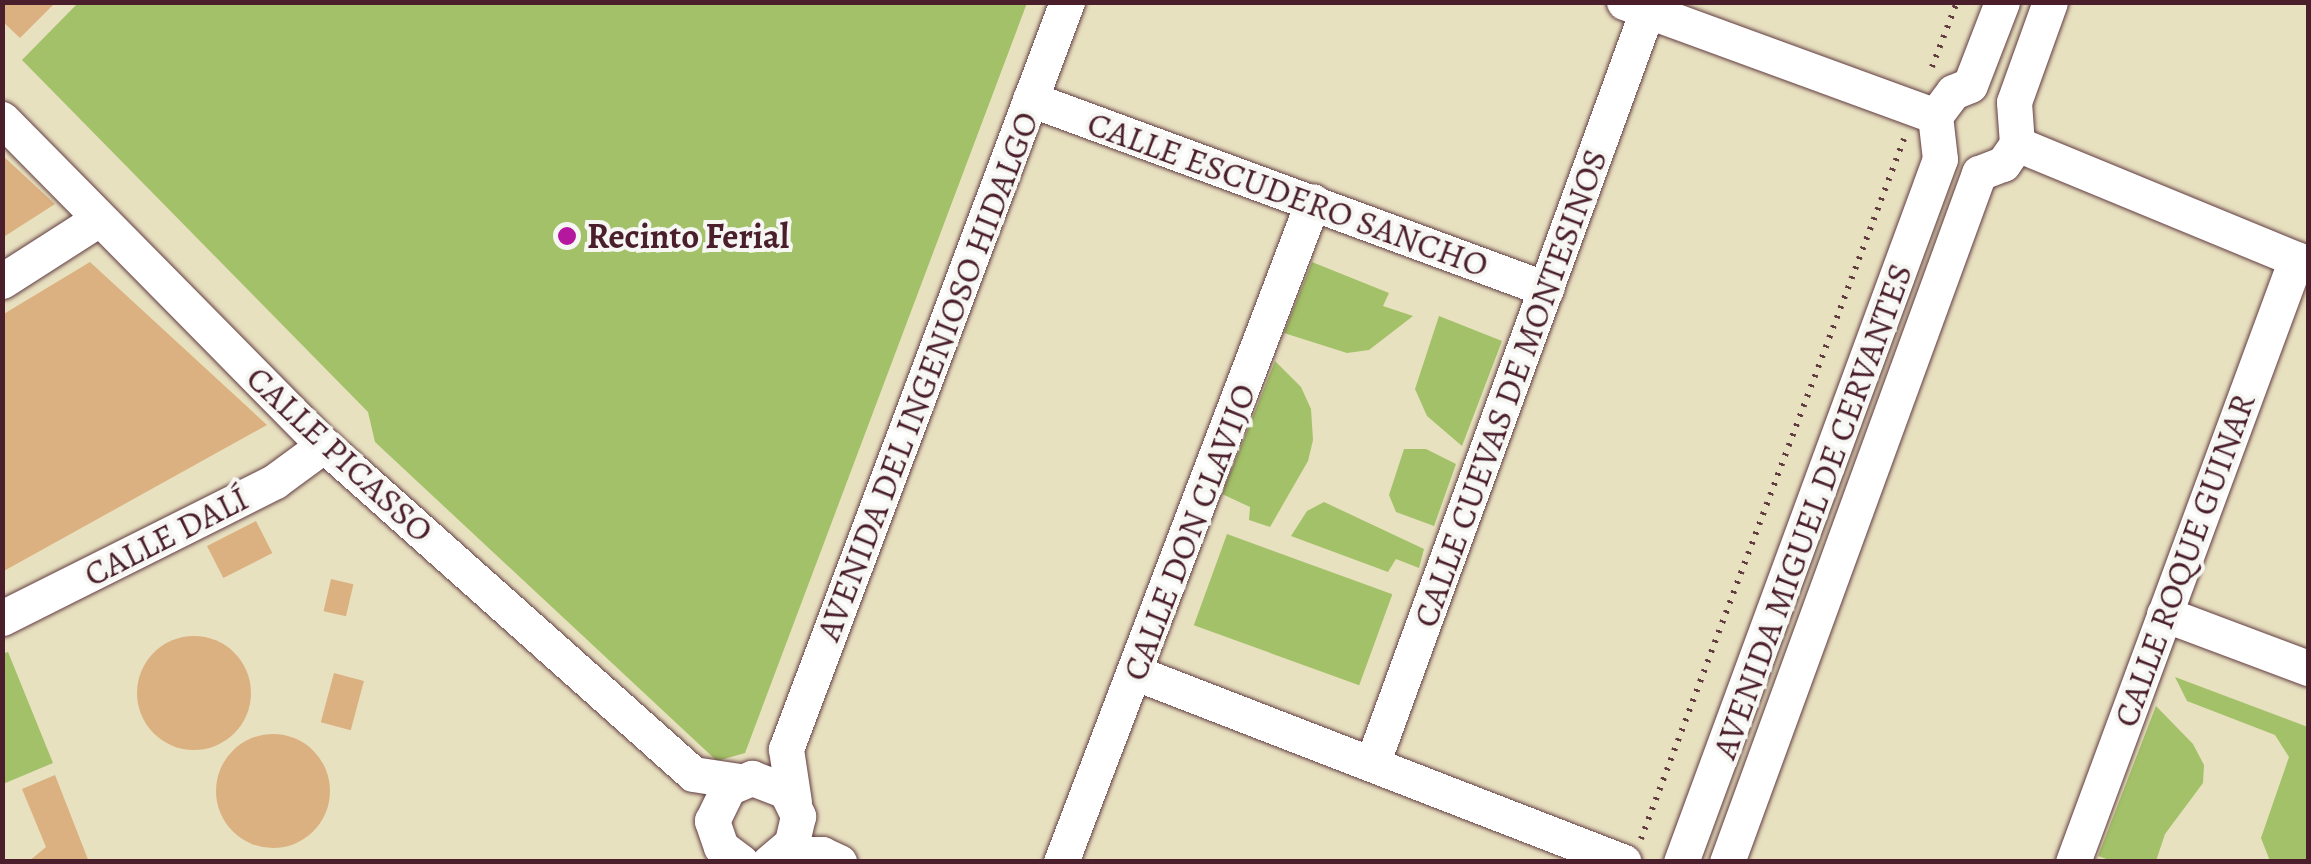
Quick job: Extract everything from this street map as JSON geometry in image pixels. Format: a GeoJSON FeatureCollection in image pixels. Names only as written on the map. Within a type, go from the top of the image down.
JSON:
{"type":"FeatureCollection","features":[{"type":"Feature","properties":{"kind":"street","name":"AVENIDA DEL INGENIOSO HIDALGO"},"geometry":{"type":"LineString","coordinates":[[796,809],[786,750],[1067,2]]}},
{"type":"Feature","properties":{"kind":"street"},"geometry":{"type":"LineString","coordinates":[[1970,85],[2002,2]]}},
{"type":"Feature","properties":{"kind":"street"},"geometry":{"type":"LineString","coordinates":[[1940,160],[1958,174],[1979,173],[2002,164],[2016,144],[2014,102],[2050,2]]}},
{"type":"Feature","properties":{"kind":"street"},"geometry":{"type":"LineString","coordinates":[[1635,7],[1925,112],[1970,85],[2000,90],[2014,102]]}},
{"type":"Feature","properties":{"kind":"street","name":"CALLE CUEVAS DE MONTESINOS"},"geometry":{"type":"LineString","coordinates":[[1372,764],[1546,289],[1635,7]]}},
{"type":"Feature","properties":{"kind":"street","name":"CALLE ESCUDERO SANCHO"},"geometry":{"type":"LineString","coordinates":[[1030,99],[1546,289]]}},
{"type":"Feature","properties":{"kind":"street","name":"AVENIDA MIGUEL DE CERVANTES"},"geometry":{"type":"LineString","coordinates":[[1681,862],[1940,160],[1925,112]]}},
{"type":"Feature","properties":{"kind":"street","name":"CALLE PICASSO"},"geometry":{"type":"LineString","coordinates":[[2,119],[324,445],[693,774],[724,848]]}},
{"type":"Feature","properties":{"kind":"street"},"geometry":{"type":"LineString","coordinates":[[2016,144],[2302,261]]}},
{"type":"Feature","properties":{"kind":"street","name":"AVENIDA MIGUEL DE CERVANTES"},"geometry":{"type":"LineString","coordinates":[[1727,862],[1979,173]]}},
{"type":"Feature","properties":{"kind":"street","name":"CALLE DON CLAVIJO"},"geometry":{"type":"LineString","coordinates":[[1061,862],[1313,201]]}},
{"type":"Feature","properties":{"kind":"street"},"geometry":{"type":"LineString","coordinates":[[2,282],[99,219]]}},
{"type":"Feature","properties":{"kind":"street","name":"CALLE ROQUE GUINAR"},"geometry":{"type":"LineString","coordinates":[[2073,862],[2164,614],[2302,261]]}},
{"type":"Feature","properties":{"kind":"street","name":"CALLE DALÍ"},"geometry":{"type":"LineString","coordinates":[[2,618],[275,482],[324,445]]}},
{"type":"Feature","properties":{"kind":"street"},"geometry":{"type":"LineString","coordinates":[[2164,614],[2308,668]]}},
{"type":"Feature","properties":{"kind":"street"},"geometry":{"type":"LineString","coordinates":[[1136,673],[1372,764],[1631,852]]}},
{"type":"Feature","properties":{"kind":"street","name":"AVENIDA DEL INGENIOSO HIDALGO"},"geometry":{"type":"LineString","coordinates":[[724,848],[720,797],[786,750]]}},
{"type":"Feature","properties":{"kind":"street"},"geometry":{"type":"LineString","coordinates":[[693,774],[777,784],[830,858]]}},
{"type":"Feature","properties":{"kind":"street"},"geometry":{"type":"LineString","coordinates":[[796,809],[773,860],[830,858]]}},
{"type":"Feature","properties":{"kind":"path"},"geometry":{"type":"LineString","coordinates":[[1631,852],[1925,112],[1956,2]]}},
{"type":"Feature","properties":{"kind":"green space","name":"Recinto Ferial"},"geometry":{"type":"Polygon","coordinates":[[[78,3],[1027,3],[745,753],[717,761],[375,442],[368,412],[22,60],[78,3]]]}},
{"type":"Feature","properties":{"kind":"green space"},"geometry":{"type":"Polygon","coordinates":[[[1312,262],[1389,293],[1383,306],[1413,316],[1369,350],[1347,353],[1284,333],[1312,262]]]}},
{"type":"Feature","properties":{"kind":"green space"},"geometry":{"type":"Polygon","coordinates":[[[1439,316],[1502,341],[1462,446],[1427,416],[1415,389],[1439,316]]]}},
{"type":"Feature","properties":{"kind":"green space"},"geometry":{"type":"Polygon","coordinates":[[[1275,361],[1301,387],[1311,409],[1313,440],[1308,461],[1270,527],[1249,520],[1250,507],[1222,494],[1275,361]]]}},
{"type":"Feature","properties":{"kind":"green space"},"geometry":{"type":"Polygon","coordinates":[[[1404,449],[1426,449],[1456,464],[1434,526],[1396,512],[1389,495],[1404,449]]]}},
{"type":"Feature","properties":{"kind":"green space"},"geometry":{"type":"Polygon","coordinates":[[[1324,502],[1424,549],[1419,568],[1396,559],[1388,572],[1291,536],[1307,511],[1324,502]]]}},
{"type":"Feature","properties":{"kind":"green space"},"geometry":{"type":"Polygon","coordinates":[[[1227,534],[1392,594],[1359,685],[1194,625],[1227,534]]]}},
{"type":"Feature","properties":{"kind":"green space"},"geometry":{"type":"Polygon","coordinates":[[[8,652],[53,763],[3,784],[2,654],[8,652]]]}},
{"type":"Feature","properties":{"kind":"green space"},"geometry":{"type":"Polygon","coordinates":[[[2175,677],[2308,727],[2308,861],[2270,861],[2261,838],[2289,757],[2275,735],[2187,701],[2175,677]]]}},
{"type":"Feature","properties":{"kind":"green space"},"geometry":{"type":"Polygon","coordinates":[[[2156,706],[2193,744],[2204,765],[2203,783],[2165,834],[2156,861],[2112,861],[2098,856],[2156,706]]]}},
{"type":"Feature","properties":{"kind":"building"},"geometry":{"type":"Polygon","coordinates":[[[2,2],[56,2],[20,38],[2,21],[2,2]]]}},
{"type":"Feature","properties":{"kind":"building"},"geometry":{"type":"Polygon","coordinates":[[[2,155],[55,204],[2,238],[2,155]]]}},
{"type":"Feature","properties":{"kind":"building"},"geometry":{"type":"Polygon","coordinates":[[[90,262],[267,425],[2,572],[2,315],[90,262]]]}},
{"type":"Feature","properties":{"kind":"building"},"geometry":{"type":"Polygon","coordinates":[[[256,521],[272,553],[223,578],[207,546],[256,521]]]}},
{"type":"Feature","properties":{"kind":"building"},"geometry":{"type":"Polygon","coordinates":[[[331,579],[353,584],[346,616],[324,611],[331,579]]]}},
{"type":"Feature","properties":{"kind":"building"},"geometry":{"type":"Polygon","coordinates":[[[194,636],[216,641],[234,653],[246,671],[251,693],[246,715],[234,733],[216,745],[194,750],[172,745],[154,733],[142,715],[137,693],[142,671],[154,653],[172,641],[194,636]]]}},
{"type":"Feature","properties":{"kind":"building"},"geometry":{"type":"Polygon","coordinates":[[[334,673],[364,681],[351,730],[321,722],[334,673]]]}},
{"type":"Feature","properties":{"kind":"building"},"geometry":{"type":"Polygon","coordinates":[[[273,734],[295,739],[313,751],[325,769],[330,791],[325,813],[313,831],[295,843],[273,848],[251,843],[233,831],[221,813],[216,791],[221,769],[233,751],[251,739],[273,734]]]}},
{"type":"Feature","properties":{"kind":"building"},"geometry":{"type":"Polygon","coordinates":[[[55,775],[89,862],[28,862],[46,847],[22,789],[55,775]]]}},
{"type":"Feature","properties":{"kind":"place","name":"Recinto Ferial"},"geometry":{"type":"Point","coordinates":[567,236]}}]}
